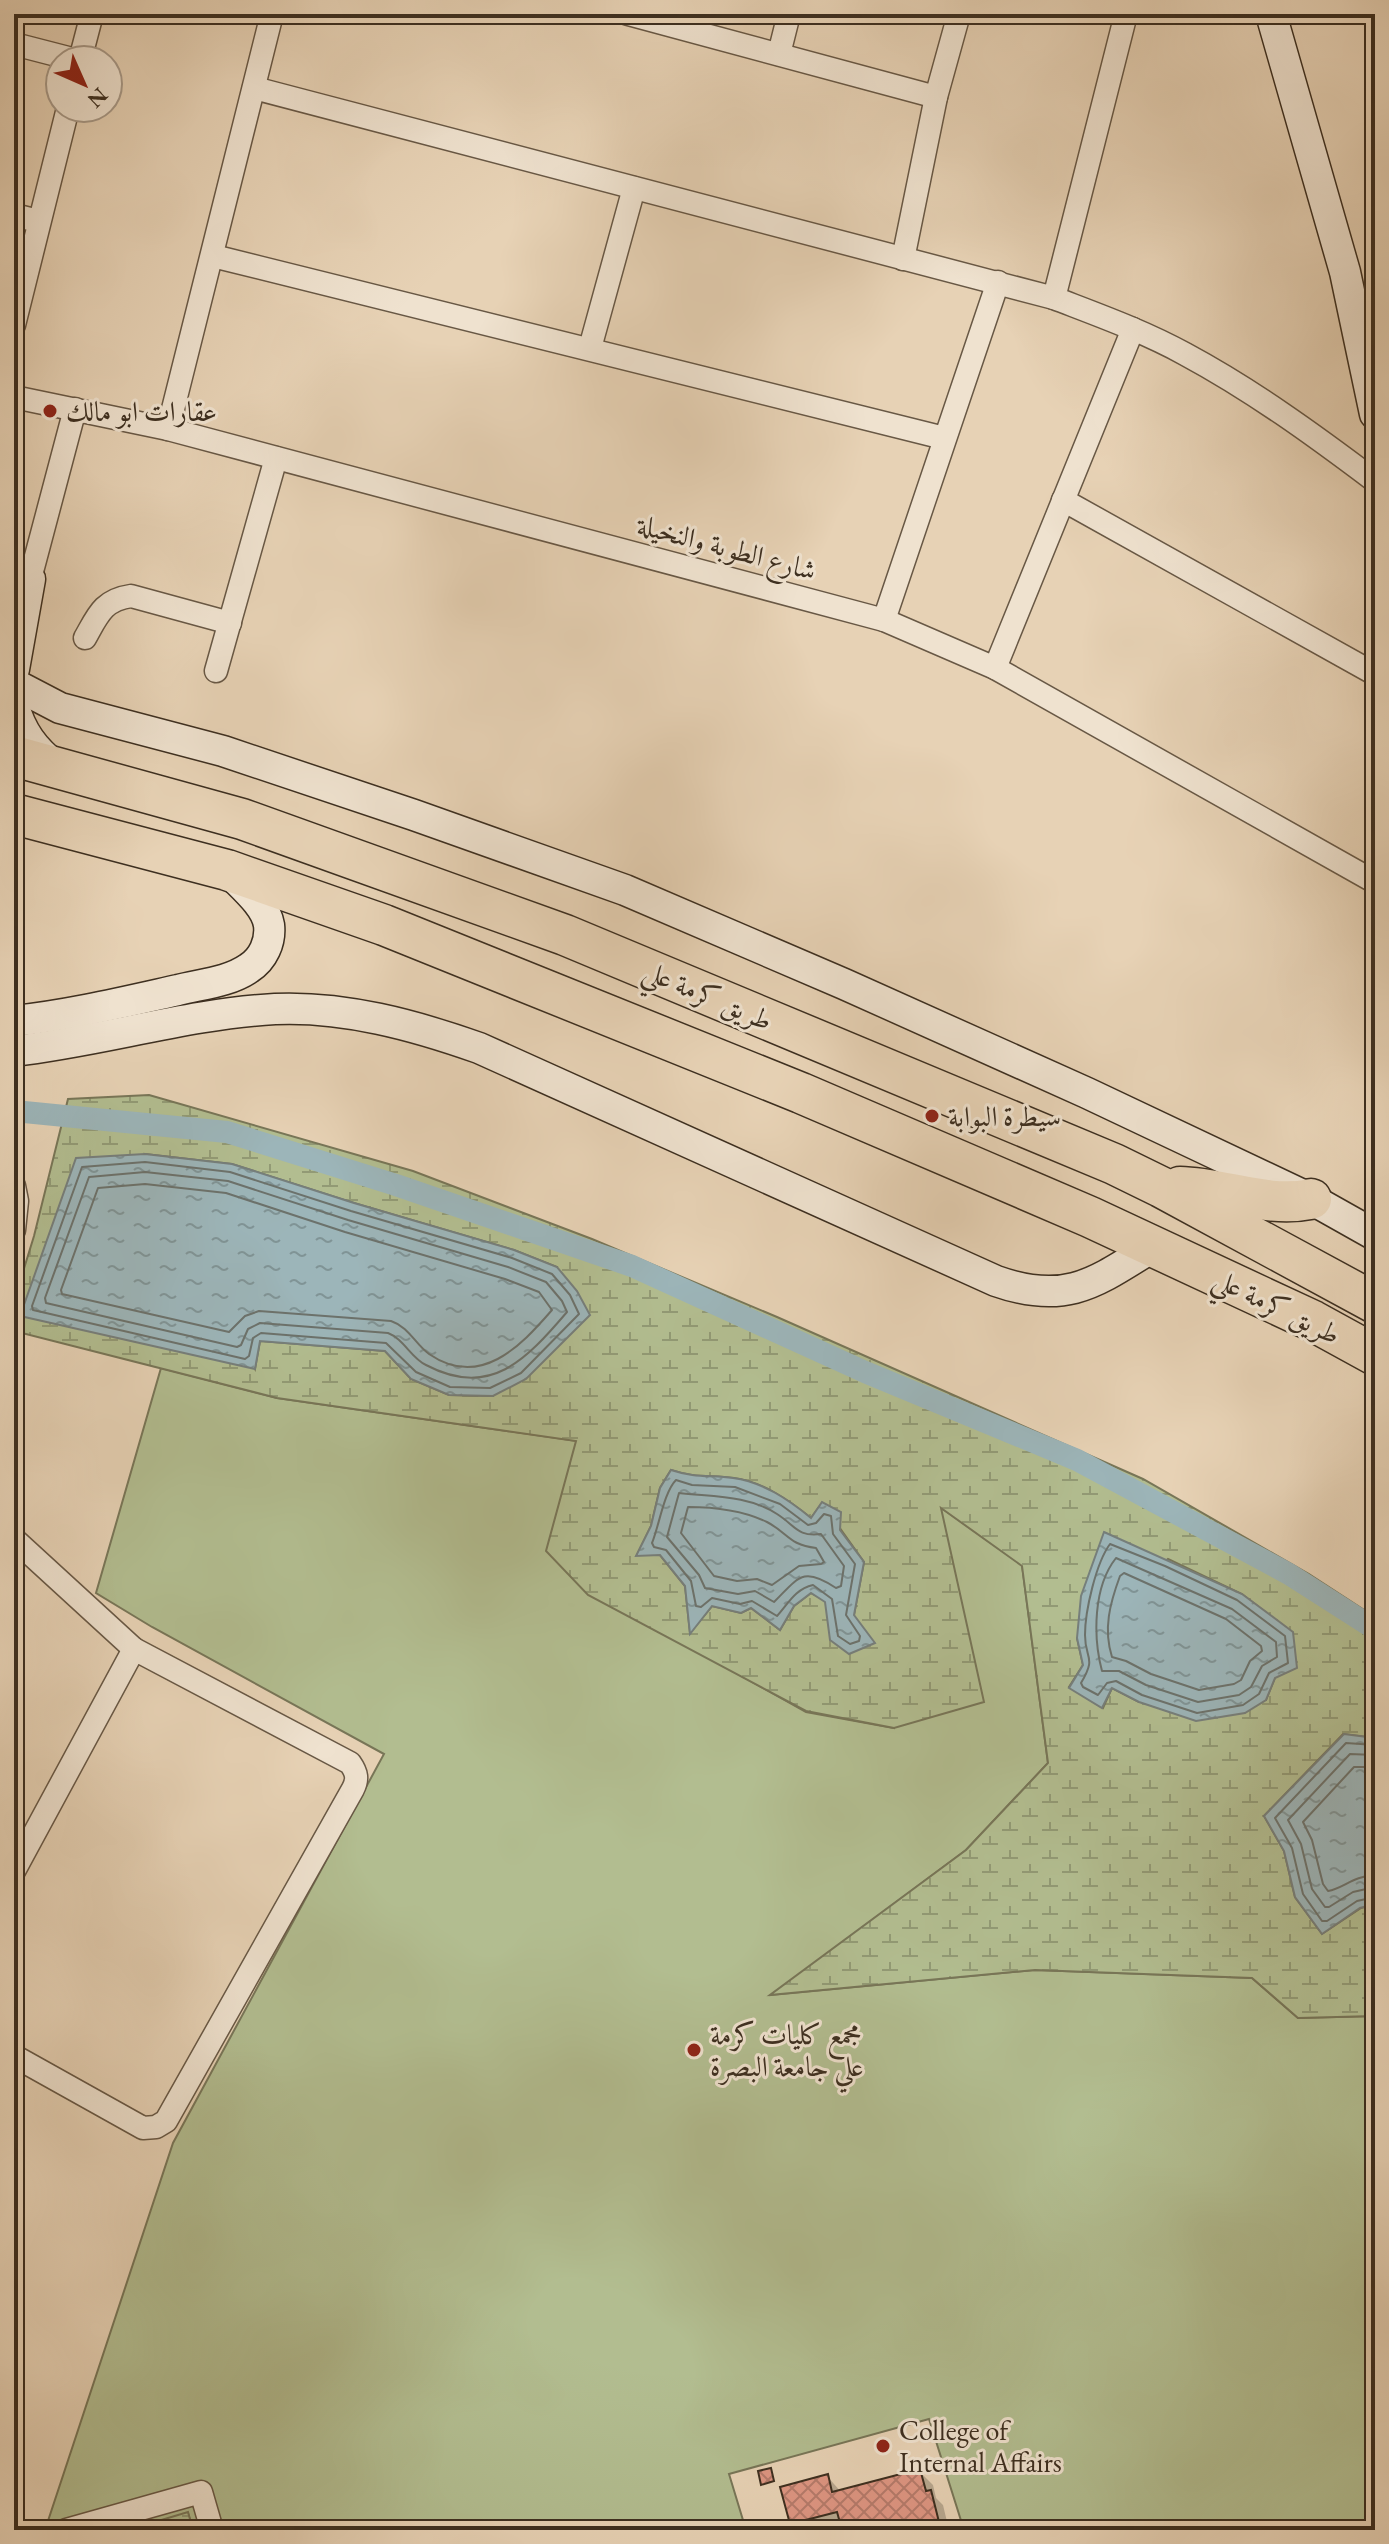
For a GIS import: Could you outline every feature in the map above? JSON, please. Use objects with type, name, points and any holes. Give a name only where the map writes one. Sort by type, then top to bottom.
[{"type":"highway","name":"طريق كرمة علي","points":[[14,756],[256,824],[551,930],[1099,1158],[1161,1187],[1375,1303]]},
{"type":"highway","name":"طريق كرمة علي","points":[[14,814],[227,870],[384,925],[698,1051],[1154,1246],[1313,1321],[1375,1355]]},
{"type":"highway","points":[[632,1026],[647,1001],[655,972]]},
{"type":"highway","points":[[698,1051],[703,1023],[719,1000]]},
{"type":"highway","points":[[1161,1187],[1199,1188],[1267,1202],[1311,1199]]},
{"type":"main road","points":[[1271,14],[1345,272],[1375,414]]},
{"type":"main road","points":[[14,669],[22,577]]},
{"type":"main road","points":[[14,684],[60,708],[223,751],[625,890],[1073,1087],[1311,1199],[1375,1235]]},
{"type":"main road","points":[[14,706],[27,739],[55,766]]},
{"type":"main road","points":[[14,1021],[112,1005],[227,979],[247,970],[263,955],[269,923],[260,906],[227,870]]},
{"type":"main road","points":[[14,1051],[237,1012],[278,1009],[365,1016],[417,1028],[479,1048],[1021,1290],[1047,1293],[1073,1290],[1098,1281],[1154,1246]]},
{"type":"street","points":[[83,44],[92,14]]},
{"type":"street","points":[[168,429],[272,14]]},
{"type":"street","points":[[628,14],[936,97]]},
{"type":"street","points":[[779,54],[789,14]]},
{"type":"street","points":[[903,259],[936,97],[959,14]]},
{"type":"street","points":[[1054,298],[1126,14]]},
{"type":"street","points":[[14,44],[44,52]]},
{"type":"street","points":[[254,88],[1054,298],[1133,329],[1224,375],[1311,433],[1375,481]]},
{"type":"street","points":[[14,325],[64,124]]},
{"type":"street","points":[[590,348],[634,188]]},
{"type":"street","points":[[14,215],[38,221]]},
{"type":"street","points":[[213,256],[944,438]]},
{"type":"street","points":[[884,620],[998,282]]},
{"type":"street","points":[[995,668],[1133,329]]},
{"type":"street","name":"شارع الطوبة والنخيلة","points":[[14,397],[168,429],[884,620],[995,668],[1375,882]]},
{"type":"street","points":[[22,577],[75,409]]},
{"type":"street","points":[[216,671],[276,458]]},
{"type":"street","points":[[1063,500],[1375,674]]},
{"type":"street","points":[[85,638],[104,606],[117,598],[131,596],[230,623]]},
{"type":"street","points":[[14,1186],[17,1201],[14,1230]]},
{"type":"street","points":[[14,1539],[134,1649],[350,1763],[356,1771],[357,1781],[166,2121],[156,2127],[143,2128],[14,2056]]},
{"type":"street","points":[[14,1871],[134,1649]]},
{"type":"street","points":[[66,2530],[201,2492],[212,2530]]},
{"type":"green space","points":[[149,1095],[413,1171],[592,1239],[1143,1479],[1309,1574],[1375,1617],[1375,1738],[1343,1734],[1264,1816],[1284,1851],[1295,1897],[1322,1934],[1361,1908],[1375,1904],[1375,2016],[1298,2018],[1252,1978],[1035,1970],[770,1995],[966,1850],[1048,1763],[1022,1566],[941,1508],[984,1702],[894,1728],[806,1711],[588,1595],[546,1551],[576,1441],[277,1398],[14,1331],[14,1301],[34,1236],[68,1099]],"holes":[[[145,1154],[232,1164],[514,1250],[557,1267],[493,1396],[449,1395],[411,1379],[385,1351],[260,1341],[255,1369]],[[671,1470],[755,1483],[785,1498],[811,1518],[822,1503],[864,1562],[854,1615],[811,1593],[794,1606],[780,1630],[751,1608],[741,1613],[712,1606],[690,1633],[685,1586],[660,1555],[637,1555],[651,1526],[660,1488]],[[1168,1559],[1242,1594],[1293,1633],[1266,1700],[1139,1702],[1112,1688],[1103,1708],[1069,1687],[1083,1665],[1077,1638]]]},
{"type":"green space","points":[[161,1368],[277,1398],[577,1441],[706,1656],[806,1712],[894,1728],[940,1507],[1022,1565],[1048,1763],[966,1850],[772,1995],[1035,1970],[1252,1978],[1298,2018],[1375,2016],[1375,2530],[964,2530],[929,2419],[729,2474],[746,2530],[193,2530],[188,2513],[128,2530],[45,2530],[173,2143],[384,1754],[96,1593]]},
{"type":"green space","points":[[188,2512],[193,2530],[128,2530]]},
{"type":"water","points":[[145,1154],[232,1164],[514,1250],[557,1267],[577,1291],[590,1315],[526,1379],[493,1396],[449,1395],[411,1379],[385,1351],[260,1341],[255,1369],[20,1316],[76,1158]]},
{"type":"water","points":[[671,1470],[755,1483],[785,1498],[811,1518],[822,1502],[841,1512],[840,1530],[864,1562],[854,1615],[875,1643],[849,1654],[830,1640],[825,1602],[811,1593],[794,1606],[780,1630],[751,1608],[741,1613],[712,1606],[690,1634],[685,1586],[660,1555],[636,1556],[651,1526],[660,1488]]},
{"type":"water","points":[[1104,1532],[1242,1594],[1293,1632],[1297,1668],[1275,1678],[1266,1700],[1245,1713],[1196,1721],[1139,1702],[1112,1688],[1102,1708],[1069,1688],[1083,1665],[1077,1638],[1081,1596]]},
{"type":"water","points":[[1344,1734],[1375,1738],[1375,1904],[1360,1908],[1322,1934],[1295,1897],[1284,1851],[1264,1816]]},
{"type":"building","points":[[771,2468],[774,2481],[761,2485],[758,2471]]},
{"type":"building","points":[[920,2469],[926,2491],[931,2490],[941,2530],[842,2530],[837,2512],[790,2524],[780,2487],[828,2474],[832,2492]]},
{"type":"waterway","points":[[14,1111],[227,1132],[396,1185],[632,1266],[865,1372],[1077,1460],[1289,1574],[1375,1629]]},
{"type":"place","name":"عقارات ابو مالك","points":[[50,411]]},
{"type":"place","name":"سيطرة البوابة","points":[[932,1116]]},
{"type":"place","name":"مجمع كليات كرمة علي جامعة البصرة","points":[[694,2050]]},
{"type":"place","name":"College of Internal Affairs","points":[[883,2446]]}]
